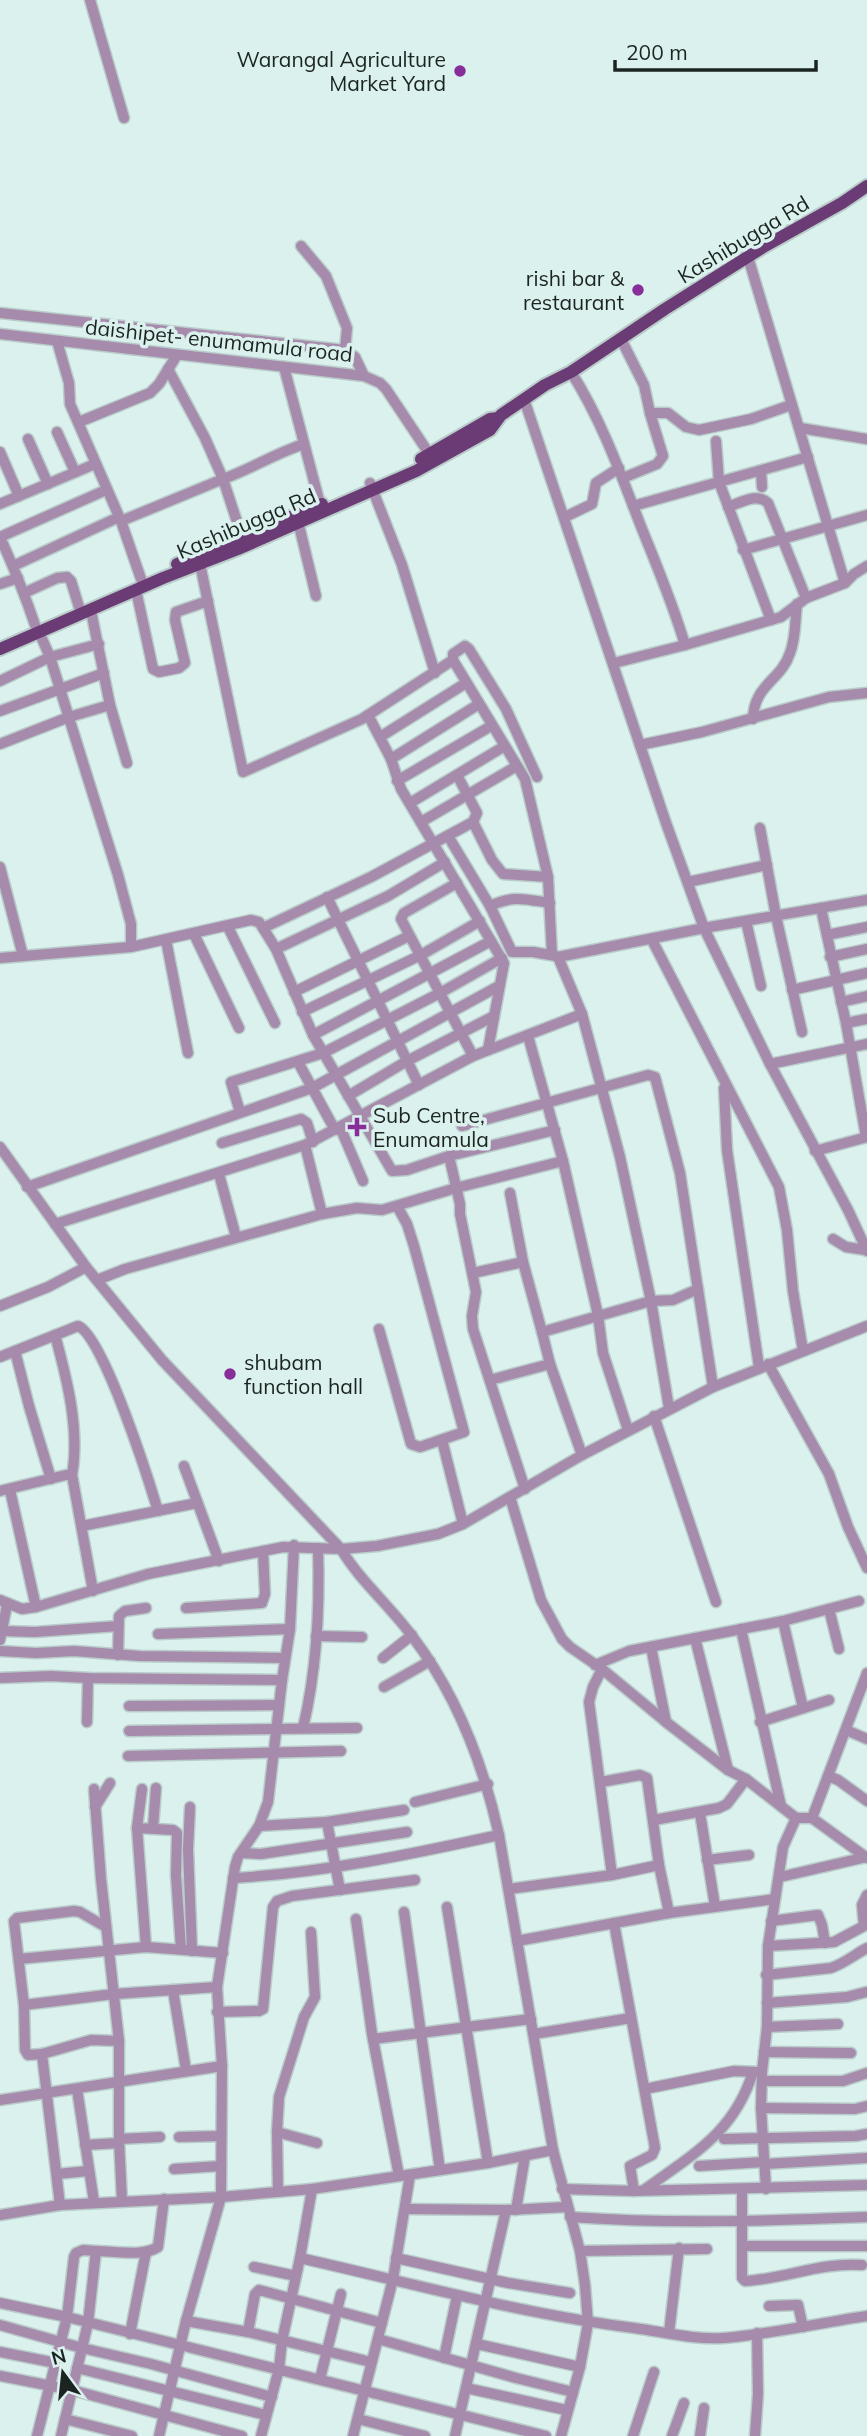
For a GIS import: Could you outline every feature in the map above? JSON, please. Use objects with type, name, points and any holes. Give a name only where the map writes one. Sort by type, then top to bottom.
[{"type":"main road","name":"Kashibugga Rd","points":[[0,639],[85,609],[242,537],[298,517],[414,467],[484,422],[498,418],[789,231],[842,203],[867,186]]},
{"type":"main road","name":"Kashibugga Rd","points":[[199,559],[238,550],[320,505],[371,487]]},
{"type":"main road","name":"Kashibugga Rd","points":[[0,649],[37,628]]},
{"type":"street","points":[[90,0],[124,118]]},
{"type":"street","points":[[301,246],[326,276],[347,328],[345,350]]},
{"type":"street","points":[[748,257],[845,583]]},
{"type":"street","points":[[0,313],[345,350],[355,357],[364,376]]},
{"type":"street","name":"daishipet- enumamula road","points":[[0,334],[364,376],[380,383],[386,389],[432,457]]},
{"type":"street","points":[[565,517],[592,504],[596,484],[621,473],[657,464],[661,460],[663,451],[644,385],[621,339]]},
{"type":"street","points":[[57,341],[69,383],[69,399],[120,519],[138,585],[153,669],[159,672],[179,668],[184,663],[175,620],[176,612],[208,601]]},
{"type":"street","points":[[79,422],[150,393],[159,384],[177,355]]},
{"type":"street","points":[[284,367],[320,505]]},
{"type":"street","points":[[168,369],[205,438],[223,479],[242,537]]},
{"type":"street","points":[[571,372],[595,413],[621,473],[676,613],[685,645]]},
{"type":"street","points":[[524,399],[704,928],[770,1064],[867,1250]]},
{"type":"street","points":[[650,412],[668,413],[686,428],[699,430],[751,419],[791,405]]},
{"type":"street","points":[[800,428],[867,439]]},
{"type":"street","points":[[57,432],[75,472]]},
{"type":"street","points":[[28,439],[48,484]]},
{"type":"street","points":[[716,441],[719,482],[771,620]]},
{"type":"street","points":[[13,566],[304,444]]},
{"type":"street","points":[[0,452],[19,496]]},
{"type":"street","points":[[633,506],[808,457]]},
{"type":"street","points":[[0,504],[95,464]]},
{"type":"street","points":[[761,471],[762,487]]},
{"type":"street","points":[[371,487],[402,565],[435,673]]},
{"type":"street","points":[[106,490],[0,537],[50,657],[60,688],[118,874],[131,924],[131,947]]},
{"type":"street","points":[[728,508],[757,498],[765,499],[781,538],[801,601],[790,654],[756,699],[753,719]]},
{"type":"street","points":[[743,550],[867,514]]},
{"type":"street","points":[[298,517],[316,596]]},
{"type":"street","points":[[199,559],[243,772],[368,715],[453,660]]},
{"type":"street","points":[[614,663],[782,617],[801,601],[845,583],[867,566]]},
{"type":"street","points":[[24,593],[57,579],[67,577],[71,581],[99,644],[110,705],[127,763]]},
{"type":"street","points":[[0,584],[18,578]]},
{"type":"street","points":[[0,681],[50,657],[99,644]]},
{"type":"street","points":[[537,777],[506,709],[467,647],[453,654],[453,660],[466,683],[525,779],[548,877],[555,956],[582,1014],[620,1157],[651,1301],[669,1408]]},
{"type":"street","points":[[0,711],[104,673]]},
{"type":"street","points":[[380,737],[466,683]]},
{"type":"street","points":[[640,745],[753,719],[829,697],[867,693]]},
{"type":"street","points":[[391,759],[479,704]]},
{"type":"street","points":[[0,744],[69,717],[110,705]]},
{"type":"street","points":[[368,715],[391,759],[397,781],[502,958],[488,1050]]},
{"type":"street","points":[[397,781],[491,726]]},
{"type":"street","points":[[410,803],[503,747]]},
{"type":"street","points":[[421,822],[515,766]]},
{"type":"street","points":[[263,928],[371,877],[473,822],[477,813],[457,775]]},
{"type":"street","points":[[473,822],[492,860],[503,874],[548,877]]},
{"type":"street","points":[[760,828],[802,1032]]},
{"type":"street","points":[[448,836],[490,906],[512,953],[533,952],[555,956],[867,900]]},
{"type":"street","points":[[276,949],[388,896],[445,862]]},
{"type":"street","points":[[688,882],[767,865]]},
{"type":"street","points":[[0,867],[23,956]]},
{"type":"street","points":[[457,883],[401,915],[401,919],[473,1056]]},
{"type":"street","points":[[327,897],[419,1085]]},
{"type":"street","points":[[490,906],[506,898],[550,903]]},
{"type":"street","points":[[815,1151],[867,1137],[821,908]]},
{"type":"street","points":[[0,958],[131,947],[256,920],[276,949],[313,1035],[392,1171],[407,1170],[449,1156],[555,1130]]},
{"type":"street","points":[[302,1012],[421,955],[480,921]]},
{"type":"street","points":[[746,921],[761,986]]},
{"type":"street","points":[[228,927],[275,1023]]},
{"type":"street","points":[[827,935],[867,927]]},
{"type":"street","points":[[194,934],[239,1028]]},
{"type":"street","points":[[294,992],[409,936]]},
{"type":"street","points":[[166,940],[188,1053]]},
{"type":"street","points":[[652,940],[724,1084],[769,1166],[783,1201],[803,1352]]},
{"type":"street","points":[[313,1035],[491,941]]},
{"type":"street","points":[[830,957],[867,949]]},
{"type":"street","points":[[240,1112],[231,1082],[323,1053],[502,958]]},
{"type":"street","points":[[792,990],[867,972]]},
{"type":"street","points":[[27,1186],[312,1088],[499,986]]},
{"type":"street","points":[[841,1002],[867,996]]},
{"type":"street","points":[[55,1224],[219,1174],[309,1143],[473,1056],[582,1014]]},
{"type":"street","points":[[348,1096],[407,1061],[494,1016]]},
{"type":"street","points":[[846,1023],[867,1018]]},
{"type":"street","points":[[528,1035],[563,1161],[603,1353],[628,1430]]},
{"type":"street","points":[[770,1064],[867,1044]]},
{"type":"street","points":[[298,1062],[337,1129],[363,1181]]},
{"type":"street","points":[[461,1126],[648,1075],[654,1077],[680,1173],[713,1387]]},
{"type":"street","points":[[724,1084],[727,1150],[763,1365],[829,1474],[848,1527],[867,1568]]},
{"type":"street","points":[[222,1143],[301,1119],[307,1123],[323,1214]]},
{"type":"street","points":[[0,1147],[86,1267],[162,1360],[341,1549],[412,1635],[457,1709],[488,1784],[509,1889],[553,2150],[580,2251],[588,2323],[580,2367],[561,2436]]},
{"type":"street","points":[[449,1156],[476,1292],[473,1329],[525,1489]]},
{"type":"street","points":[[97,1280],[125,1269],[323,1214],[357,1208],[382,1210],[563,1161]]},
{"type":"street","points":[[219,1174],[236,1237]]},
{"type":"street","points":[[510,1193],[523,1262],[550,1364],[582,1455]]},
{"type":"street","points":[[379,1329],[411,1444],[420,1447],[464,1432],[414,1246],[407,1224],[397,1206]]},
{"type":"street","points":[[833,1239],[846,1247],[867,1250]]},
{"type":"street","points":[[473,1273],[523,1262]]},
{"type":"street","points":[[0,1306],[48,1287],[86,1267]]},
{"type":"street","points":[[542,1332],[651,1301],[673,1300],[698,1289]]},
{"type":"street","points":[[0,1357],[78,1326],[85,1329],[94,1341],[139,1447],[158,1511]]},
{"type":"street","points":[[118,1626],[1,1636],[4,1602],[22,1609],[36,1607],[148,1574],[294,1545],[341,1549],[407,1541],[438,1534],[463,1524],[669,1408],[763,1365],[867,1326]]},
{"type":"street","points":[[55,1335],[69,1399],[75,1444],[72,1475],[93,1591]]},
{"type":"street","points":[[15,1351],[51,1479]]},
{"type":"street","points":[[490,1380],[550,1364]]},
{"type":"street","points":[[654,1416],[716,1602]]},
{"type":"street","points":[[442,1440],[463,1524]]},
{"type":"street","points":[[184,1466],[219,1561]]},
{"type":"street","points":[[36,1607],[5,1490],[72,1475]]},
{"type":"street","points":[[510,1497],[545,1610],[569,1647],[728,1770],[746,1779],[796,1818],[812,1818],[866,1858]]},
{"type":"street","points":[[82,1526],[197,1503]]},
{"type":"street","points":[[159,2436],[186,2320],[221,2197],[222,2066],[218,1987],[233,1878],[241,1853],[259,1826],[268,1802],[290,1629],[294,1545]]},
{"type":"street","points":[[303,1728],[309,1705],[316,1636],[318,1548]]},
{"type":"street","points":[[186,1608],[262,1603],[265,1594],[263,1551]]},
{"type":"street","points":[[612,1875],[589,1702],[598,1667],[620,1654],[859,1601]]},
{"type":"street","points":[[118,1655],[121,1613],[146,1608]]},
{"type":"street","points":[[829,1609],[839,1649]]},
{"type":"street","points":[[783,1620],[803,1709]]},
{"type":"street","points":[[158,1634],[290,1629]]},
{"type":"street","points":[[741,1629],[781,1806]]},
{"type":"street","points":[[383,1658],[412,1635]]},
{"type":"street","points":[[316,1636],[362,1637]]},
{"type":"street","points":[[695,1638],[728,1770]]},
{"type":"street","points":[[651,1647],[666,1722]]},
{"type":"street","points":[[0,1651],[285,1658]]},
{"type":"street","points":[[384,1687],[430,1661]]},
{"type":"street","points":[[812,1818],[867,1672]]},
{"type":"street","points":[[0,1678],[51,1676],[282,1680]]},
{"type":"street","points":[[87,1722],[88,1678]]},
{"type":"street","points":[[760,1722],[829,1700]]},
{"type":"street","points":[[129,1706],[279,1705]]},
{"type":"street","points":[[129,1731],[357,1728]]},
{"type":"street","points":[[846,1730],[867,1739]]},
{"type":"street","points":[[128,1756],[341,1751]]},
{"type":"street","points":[[601,1782],[644,1775],[647,1778],[659,1865],[669,1913]]},
{"type":"street","points":[[828,1776],[867,1801]]},
{"type":"street","points":[[654,1820],[699,1813],[727,1804],[746,1779]]},
{"type":"street","points":[[95,1808],[110,1783]]},
{"type":"street","points":[[415,1802],[488,1784]]},
{"type":"street","points":[[153,1828],[156,1788]]},
{"type":"street","points":[[94,1789],[119,2041],[122,2201]]},
{"type":"street","points":[[142,1789],[137,1828],[146,1947]]},
{"type":"street","points":[[190,1807],[188,1849],[192,1951]]},
{"type":"street","points":[[259,1826],[327,1822],[404,1810]]},
{"type":"street","points":[[699,1813],[715,1906]]},
{"type":"street","points":[[766,2189],[759,2075],[767,2027],[768,1946],[783,1847],[796,1818]]},
{"type":"street","points":[[327,1822],[340,1890]]},
{"type":"street","points":[[137,1828],[173,1830],[177,1833],[176,1875],[181,1949]]},
{"type":"street","points":[[241,1853],[261,1854],[407,1832]]},
{"type":"street","points":[[233,1878],[410,1855],[499,1835]]},
{"type":"street","points":[[707,1860],[749,1855]]},
{"type":"street","points":[[780,1877],[866,1858]]},
{"type":"street","points":[[509,1889],[612,1875],[659,1865]]},
{"type":"street","points":[[218,2012],[259,2011],[263,2008],[273,1907],[277,1901],[292,1896],[415,1880]]},
{"type":"street","points":[[768,1946],[834,1942],[866,1930],[862,1905],[867,1895]]},
{"type":"street","points":[[517,1941],[669,1913],[775,1899]]},
{"type":"street","points":[[447,1906],[488,2162]]},
{"type":"street","points":[[106,1927],[80,1912],[17,1918],[13,1923],[24,2005],[26,2052],[28,2055],[42,2054],[91,2040],[119,2041]]},
{"type":"street","points":[[404,1912],[440,2170]]},
{"type":"street","points":[[771,1922],[818,1915],[825,1942]]},
{"type":"street","points":[[356,1919],[373,2039],[398,2176]]},
{"type":"street","points":[[614,1923],[655,2151],[630,2166],[639,2190]]},
{"type":"street","points":[[278,2191],[276,2132],[279,2097],[304,2017],[315,1997],[311,1932]]},
{"type":"street","points":[[19,1959],[146,1947],[223,1954]]},
{"type":"street","points":[[766,1975],[831,1968],[841,1965],[867,1948]]},
{"type":"street","points":[[24,2005],[114,1994],[218,1987]]},
{"type":"street","points":[[173,1990],[186,2070]]},
{"type":"street","points":[[767,2003],[846,1997],[866,1992]]},
{"type":"street","points":[[534,2034],[631,2018]]},
{"type":"street","points":[[373,2039],[531,2020]]},
{"type":"street","points":[[767,2027],[838,2024]]},
{"type":"street","points":[[764,2052],[851,2053]]},
{"type":"street","points":[[42,2054],[60,2205]]},
{"type":"street","points":[[0,2100],[222,2066]]},
{"type":"street","points":[[645,2089],[734,2071],[843,2081],[867,2073]]},
{"type":"street","points":[[639,2190],[712,2141],[759,2075]]},
{"type":"street","points":[[77,2088],[94,2203]]},
{"type":"street","points":[[761,2108],[855,2109],[867,2106]]},
{"type":"street","points":[[276,2132],[317,2143]]},
{"type":"street","points":[[724,2139],[867,2134]]},
{"type":"street","points":[[179,2137],[221,2136]]},
{"type":"street","points":[[85,2145],[160,2137]]},
{"type":"street","points":[[0,2215],[60,2205],[221,2197],[312,2189],[553,2150]]},
{"type":"street","points":[[455,2436],[477,2344],[489,2278],[525,2156]]},
{"type":"street","points":[[699,2166],[867,2158]]},
{"type":"street","points":[[174,2169],[221,2166]]},
{"type":"street","points":[[57,2174],[88,2171]]},
{"type":"street","points":[[353,2436],[393,2279],[410,2175]]},
{"type":"street","points":[[562,2189],[766,2189],[867,2185]]},
{"type":"street","points":[[261,2436],[279,2369],[312,2189]]},
{"type":"street","points":[[742,2189],[742,2278],[745,2281],[785,2276],[831,2264],[862,2265]]},
{"type":"street","points":[[37,2436],[67,2317],[76,2253],[83,2250],[146,2252],[158,2247],[164,2199]]},
{"type":"street","points":[[406,2208],[568,2212],[616,2221],[867,2217]]},
{"type":"street","points":[[743,2246],[867,2246]]},
{"type":"street","points":[[669,2333],[679,2248]]},
{"type":"street","points":[[580,2251],[707,2249]]},
{"type":"street","points":[[61,2436],[88,2323],[96,2250]]},
{"type":"street","points":[[130,2334],[146,2252]]},
{"type":"street","points":[[300,2258],[485,2303],[588,2323],[669,2333],[709,2337],[758,2333],[867,2316]]},
{"type":"street","points":[[396,2258],[570,2293]]},
{"type":"street","points":[[254,2267],[296,2276]]},
{"type":"street","points":[[248,2332],[257,2291],[382,2323]]},
{"type":"street","points":[[320,2379],[341,2294]]},
{"type":"street","points":[[444,2358],[457,2296]]},
{"type":"street","points":[[0,2303],[67,2317],[546,2436]]},
{"type":"street","points":[[769,2306],[798,2305],[803,2327]]},
{"type":"street","points":[[186,2320],[372,2362]]},
{"type":"street","points":[[0,2325],[272,2397]]},
{"type":"street","points":[[755,2436],[758,2333]]},
{"type":"street","points":[[378,2339],[573,2392]]},
{"type":"street","points":[[477,2344],[580,2367]]},
{"type":"street","points":[[0,2353],[56,2363]]},
{"type":"street","points":[[77,2368],[266,2415]]},
{"type":"street","points":[[633,2436],[654,2372]]},
{"type":"street","points":[[0,2376],[72,2390],[242,2436]]},
{"type":"street","points":[[466,2388],[566,2410]]},
{"type":"street","points":[[672,2436],[684,2403]]},
{"type":"street","points":[[700,2436],[704,2409]]},
{"type":"street","points":[[65,2419],[132,2436]]},
{"type":"street","points":[[358,2420],[425,2436]]},
{"type":"place","name":"Warangal Agriculture Market Yard","points":[[460,71]]},
{"type":"place","name":"rishi bar & restaurant","points":[[638,290]]},
{"type":"place","name":"Sub Centre, Enumamula","points":[[357,1127]]},
{"type":"place","name":"shubam function hall","points":[[230,1374]]}]
